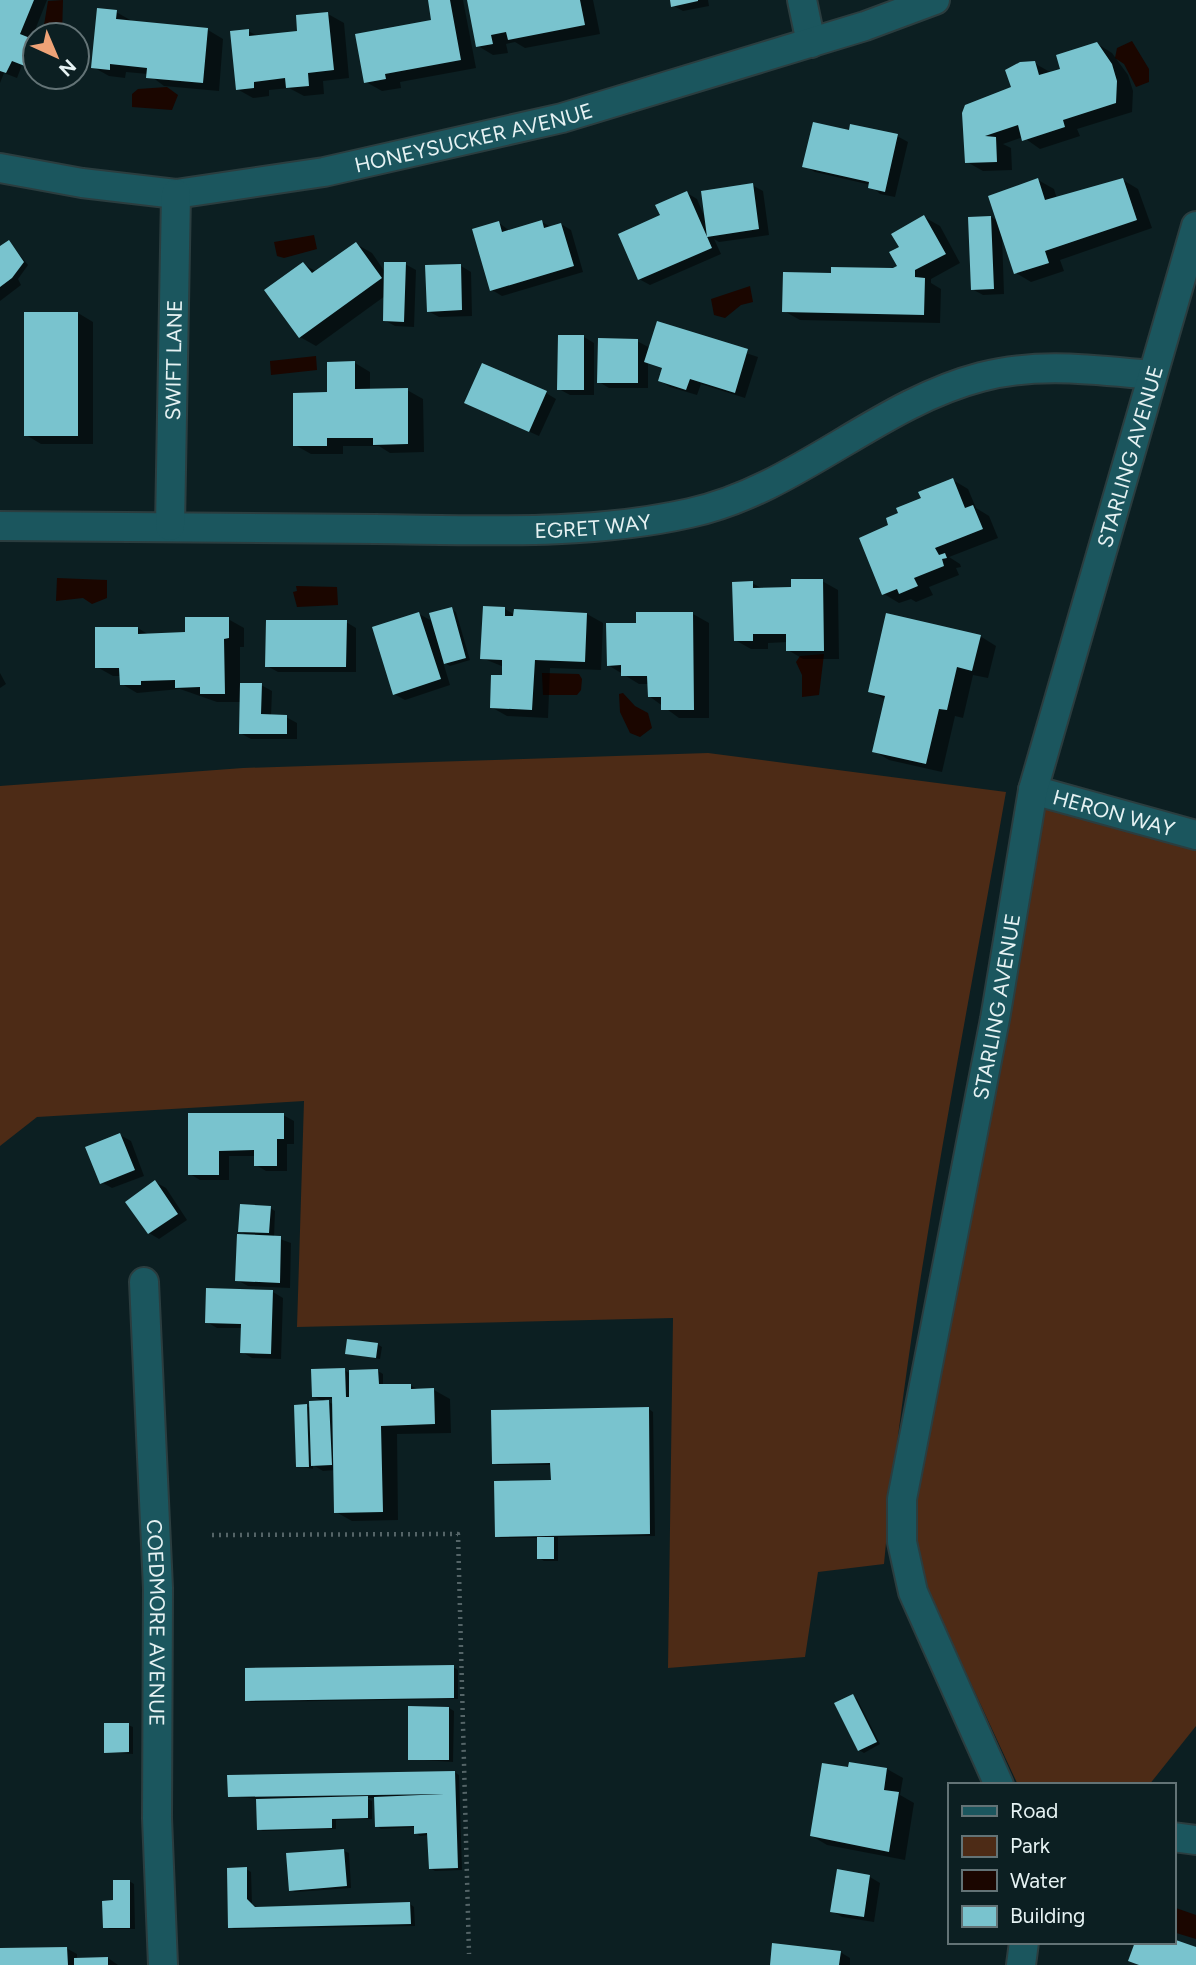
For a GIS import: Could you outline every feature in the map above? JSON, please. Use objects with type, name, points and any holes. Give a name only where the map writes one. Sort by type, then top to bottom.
[{"type":"street","points":[[802,0],[811,43]]},
{"type":"street","name":"HONEYSUCKER AVENUE","points":[[0,167],[82,183],[176,194],[324,172],[562,118],[811,43],[934,0]]},
{"type":"street","name":"SWIFT LANE","points":[[170,526],[176,194]]},
{"type":"street","name":"STARLING AVENUE","points":[[998,1783],[913,1592],[902,1542],[902,1499],[995,1019],[1033,789],[1196,226]]},
{"type":"street","name":"EGRET WAY","points":[[0,526],[493,530],[638,522],[692,513],[751,493],[888,417],[980,377],[1054,366],[1152,375]]},
{"type":"street","name":"HERON WAY","points":[[1033,789],[1196,835]]},
{"type":"street","name":"COEDMORE AVENUE","points":[[144,1282],[158,1588],[157,1818],[163,1965]]},
{"type":"street","points":[[1175,1837],[1196,1840]]},
{"type":"street","points":[[1021,1965],[1024,1944]]},
{"type":"path","points":[[212,1535],[458,1534],[469,1954]]},
{"type":"green space","points":[[708,753],[1006,792],[921,1274],[894,1467],[884,1564],[818,1572],[805,1657],[668,1668],[673,1318],[297,1327],[304,1101],[37,1117],[0,1146],[0,786],[243,768]]},
{"type":"green space","points":[[1037,807],[1141,830],[1196,847],[1196,1726],[1151,1783],[1017,1783],[927,1589],[916,1550],[914,1511]]},
{"type":"water","points":[[63,0],[62,21],[45,21],[48,1]]},
{"type":"water","points":[[1132,41],[1149,69],[1149,82],[1136,87],[1124,64],[1115,58],[1117,48]]},
{"type":"water","points":[[167,87],[178,95],[172,110],[132,107],[132,94],[138,89]]},
{"type":"water","points":[[314,235],[317,249],[284,258],[277,256],[274,242]]},
{"type":"water","points":[[750,286],[753,302],[741,305],[725,318],[714,315],[711,299]]},
{"type":"water","points":[[316,356],[317,370],[271,375],[270,361]]},
{"type":"water","points":[[57,578],[107,580],[107,598],[92,604],[83,598],[56,601]]},
{"type":"water","points":[[296,586],[337,587],[338,605],[297,607],[293,592],[297,591]]},
{"type":"water","points":[[824,654],[819,695],[802,697],[802,675],[796,662],[800,656]]},
{"type":"water","points":[[542,673],[579,674],[582,679],[581,690],[577,695],[543,695]]},
{"type":"water","points":[[623,693],[635,706],[648,713],[652,728],[640,737],[630,733],[620,712],[619,694]]},
{"type":"water","points":[[1175,1908],[1196,1915],[1196,1939],[1175,1933]]},
{"type":"building","points":[[0,0],[34,0],[25,21],[21,21],[21,65],[12,61],[6,73],[0,71]]},
{"type":"building","points":[[428,0],[450,0],[461,60],[385,74],[386,79],[364,83],[355,34],[431,20]]},
{"type":"building","points":[[467,0],[580,0],[585,25],[508,40],[506,32],[491,35],[493,44],[476,47]]},
{"type":"building","points":[[670,0],[698,0],[698,1],[671,7]]},
{"type":"building","points":[[97,8],[117,10],[116,19],[208,28],[203,83],[146,78],[147,68],[110,64],[110,70],[91,68]]},
{"type":"building","points":[[328,12],[334,70],[308,73],[309,86],[286,88],[285,78],[254,82],[254,88],[236,90],[230,31],[249,29],[249,36],[297,31],[296,15]]},
{"type":"building","points":[[1097,42],[1112,64],[1117,81],[1116,103],[1063,120],[1065,127],[1022,141],[1018,125],[985,136],[996,137],[997,162],[965,163],[962,113],[965,105],[1011,87],[1005,70],[1020,62],[1035,61],[1039,75],[1060,69],[1056,55]]},
{"type":"building","points":[[813,122],[849,130],[850,124],[898,134],[885,192],[868,188],[869,182],[802,167]]},
{"type":"building","points":[[1038,178],[1045,200],[1123,178],[1137,220],[1045,251],[1049,263],[1014,274],[988,196]]},
{"type":"building","points":[[753,183],[759,229],[707,237],[701,191]]},
{"type":"building","points":[[687,191],[712,248],[638,280],[618,234],[660,215],[655,205]]},
{"type":"building","points":[[924,215],[946,254],[915,270],[915,277],[925,278],[924,315],[782,312],[783,272],[831,273],[831,267],[893,268],[897,266],[889,252],[899,247],[891,234]]},
{"type":"building","points":[[991,216],[994,289],[971,290],[968,217]]},
{"type":"building","points":[[542,220],[544,228],[561,223],[574,266],[490,291],[472,229],[499,221],[502,232]]},
{"type":"building","points":[[9,240],[24,262],[12,278],[0,287],[0,246]]},
{"type":"building","points":[[356,242],[382,278],[299,338],[264,290],[303,262],[312,273]]},
{"type":"building","points":[[384,262],[406,262],[404,322],[383,321]]},
{"type":"building","points":[[461,264],[462,310],[427,312],[425,265]]},
{"type":"building","points":[[24,312],[78,312],[78,436],[24,436]]},
{"type":"building","points":[[657,321],[748,349],[735,393],[690,379],[686,390],[658,381],[662,368],[644,362]]},
{"type":"building","points":[[558,335],[584,335],[584,390],[557,390]]},
{"type":"building","points":[[598,338],[638,339],[638,383],[597,383]]},
{"type":"building","points":[[355,361],[355,389],[408,388],[408,444],[373,445],[373,438],[327,438],[327,446],[293,446],[293,393],[327,392],[327,362]]},
{"type":"building","points":[[482,363],[547,391],[529,432],[464,403]]},
{"type":"building","points":[[953,478],[965,508],[973,505],[983,529],[935,548],[939,555],[945,553],[947,558],[942,559],[944,566],[914,578],[918,586],[899,594],[897,589],[882,595],[859,538],[888,525],[886,518],[898,513],[896,508],[921,498],[918,492]]},
{"type":"building","points":[[791,579],[823,579],[824,651],[786,651],[786,634],[753,634],[753,641],[734,641],[732,582],[753,581],[753,588],[791,587]]},
{"type":"building","points":[[483,606],[505,607],[505,616],[513,616],[514,609],[587,613],[585,662],[535,660],[532,710],[490,708],[491,675],[502,675],[502,660],[480,659]]},
{"type":"building","points":[[452,607],[466,658],[444,664],[429,613]]},
{"type":"building","points":[[419,612],[441,679],[393,695],[372,627]]},
{"type":"building","points":[[636,612],[693,612],[694,710],[661,710],[661,697],[648,697],[647,676],[621,676],[621,665],[607,666],[606,623],[636,623]]},
{"type":"building","points":[[886,613],[981,635],[972,671],[957,667],[947,710],[939,709],[926,764],[872,752],[885,696],[868,692]]},
{"type":"building","points":[[185,617],[229,617],[229,638],[224,639],[225,694],[200,694],[200,687],[175,688],[175,680],[120,685],[119,668],[95,668],[95,627],[138,627],[138,634],[185,632]]},
{"type":"building","points":[[266,620],[347,620],[346,667],[265,667]]},
{"type":"building","points":[[240,683],[262,683],[261,714],[287,715],[287,734],[239,734]]},
{"type":"building","points":[[188,1113],[284,1113],[284,1139],[277,1139],[277,1166],[254,1166],[254,1150],[219,1151],[219,1175],[188,1175]]},
{"type":"building","points":[[120,1133],[135,1170],[100,1184],[85,1147]]},
{"type":"building","points":[[155,1180],[178,1214],[148,1234],[125,1202]]},
{"type":"building","points":[[240,1204],[271,1206],[269,1233],[238,1232]]},
{"type":"building","points":[[237,1234],[281,1236],[280,1283],[235,1281]]},
{"type":"building","points":[[206,1288],[273,1290],[271,1354],[240,1353],[241,1324],[205,1323]]},
{"type":"building","points":[[347,1339],[378,1343],[376,1358],[345,1354]]},
{"type":"building","points":[[345,1368],[346,1397],[349,1397],[349,1370],[378,1369],[379,1384],[411,1384],[411,1389],[434,1388],[435,1424],[381,1426],[383,1512],[334,1513],[332,1397],[312,1397],[311,1369]]},
{"type":"building","points":[[329,1400],[332,1465],[311,1466],[309,1401]]},
{"type":"building","points":[[307,1404],[309,1467],[296,1467],[294,1405]]},
{"type":"building","points":[[649,1407],[650,1534],[495,1537],[494,1481],[551,1480],[550,1463],[492,1464],[491,1410]]},
{"type":"building","points":[[537,1537],[554,1537],[554,1559],[537,1559]]},
{"type":"building","points":[[454,1665],[454,1698],[245,1701],[245,1668]]},
{"type":"building","points":[[853,1694],[877,1742],[858,1751],[834,1703]]},
{"type":"building","points":[[408,1706],[449,1707],[449,1760],[408,1760]]},
{"type":"building","points":[[104,1723],[129,1723],[129,1752],[104,1753]]},
{"type":"building","points":[[849,1762],[887,1768],[884,1790],[899,1792],[889,1852],[810,1836],[822,1763],[848,1767]]},
{"type":"building","points":[[455,1771],[458,1868],[429,1869],[427,1833],[414,1834],[414,1826],[375,1827],[374,1797],[444,1794],[228,1797],[227,1775]]},
{"type":"building","points":[[368,1796],[368,1818],[332,1819],[332,1828],[257,1830],[256,1799]]},
{"type":"building","points":[[344,1849],[347,1886],[289,1891],[286,1853]]},
{"type":"building","points":[[247,1867],[247,1899],[255,1907],[410,1902],[411,1924],[228,1928],[227,1868]]},
{"type":"building","points":[[837,1869],[870,1875],[864,1917],[830,1912]]},
{"type":"building","points":[[113,1880],[130,1880],[130,1928],[103,1928],[102,1901],[113,1900]]},
{"type":"building","points":[[1175,1940],[1196,1947],[1196,1965],[1139,1965],[1128,1961],[1134,1944],[1175,1944]]},
{"type":"building","points":[[772,1943],[841,1951],[839,1965],[770,1965]]},
{"type":"building","points":[[67,1947],[68,1965],[0,1965],[0,1948]]},
{"type":"building","points":[[108,1957],[108,1965],[74,1965],[74,1958]]}]
